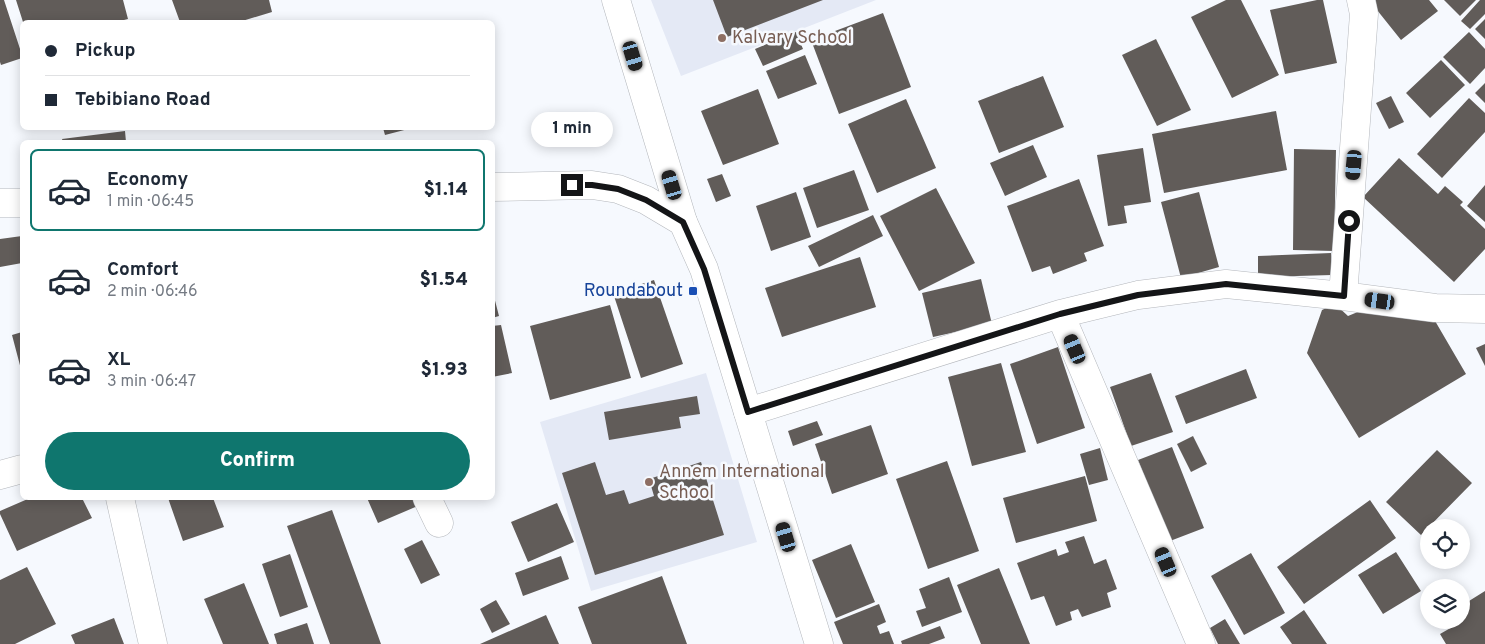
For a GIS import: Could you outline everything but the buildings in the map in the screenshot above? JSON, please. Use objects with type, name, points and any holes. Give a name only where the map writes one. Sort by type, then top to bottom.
[{"type":"street","points":[[616,0],[683,222],[704,269],[819,644]]},
{"type":"street","points":[[1344,296],[1364,14],[1361,0]]},
{"type":"street","points":[[495,187],[592,185],[618,189],[646,200],[683,222]]},
{"type":"street","points":[[0,203],[20,203]]},
{"type":"street","points":[[748,412],[1060,314],[1138,295],[1226,284],[1344,296],[1435,308],[1485,309]]},
{"type":"street","points":[[1060,314],[1201,644]]},
{"type":"street","points":[[0,476],[20,470]]},
{"type":"street","points":[[120,500],[153,644]]},
{"type":"street","points":[[428,500],[439,522]]},
{"type":"shaded area","name":"Kalvary School","points":[[651,0],[876,0],[681,76]]},
{"type":"shaded area","name":"Annem International School","points":[[706,373],[757,542],[591,591],[540,422]]},
{"type":"place","name":"Kalvary School","points":[[722,38]]},
{"type":"place","name":"Roundabout","points":[[693,291]]},
{"type":"place","name":"Annem International School","points":[[649,482]]},
{"type":"route","points":[[572,185],[592,185],[618,189],[646,200],[683,222],[704,269],[748,412],[1060,314],[1138,295],[1226,284],[1344,296],[1349,221]]}]
